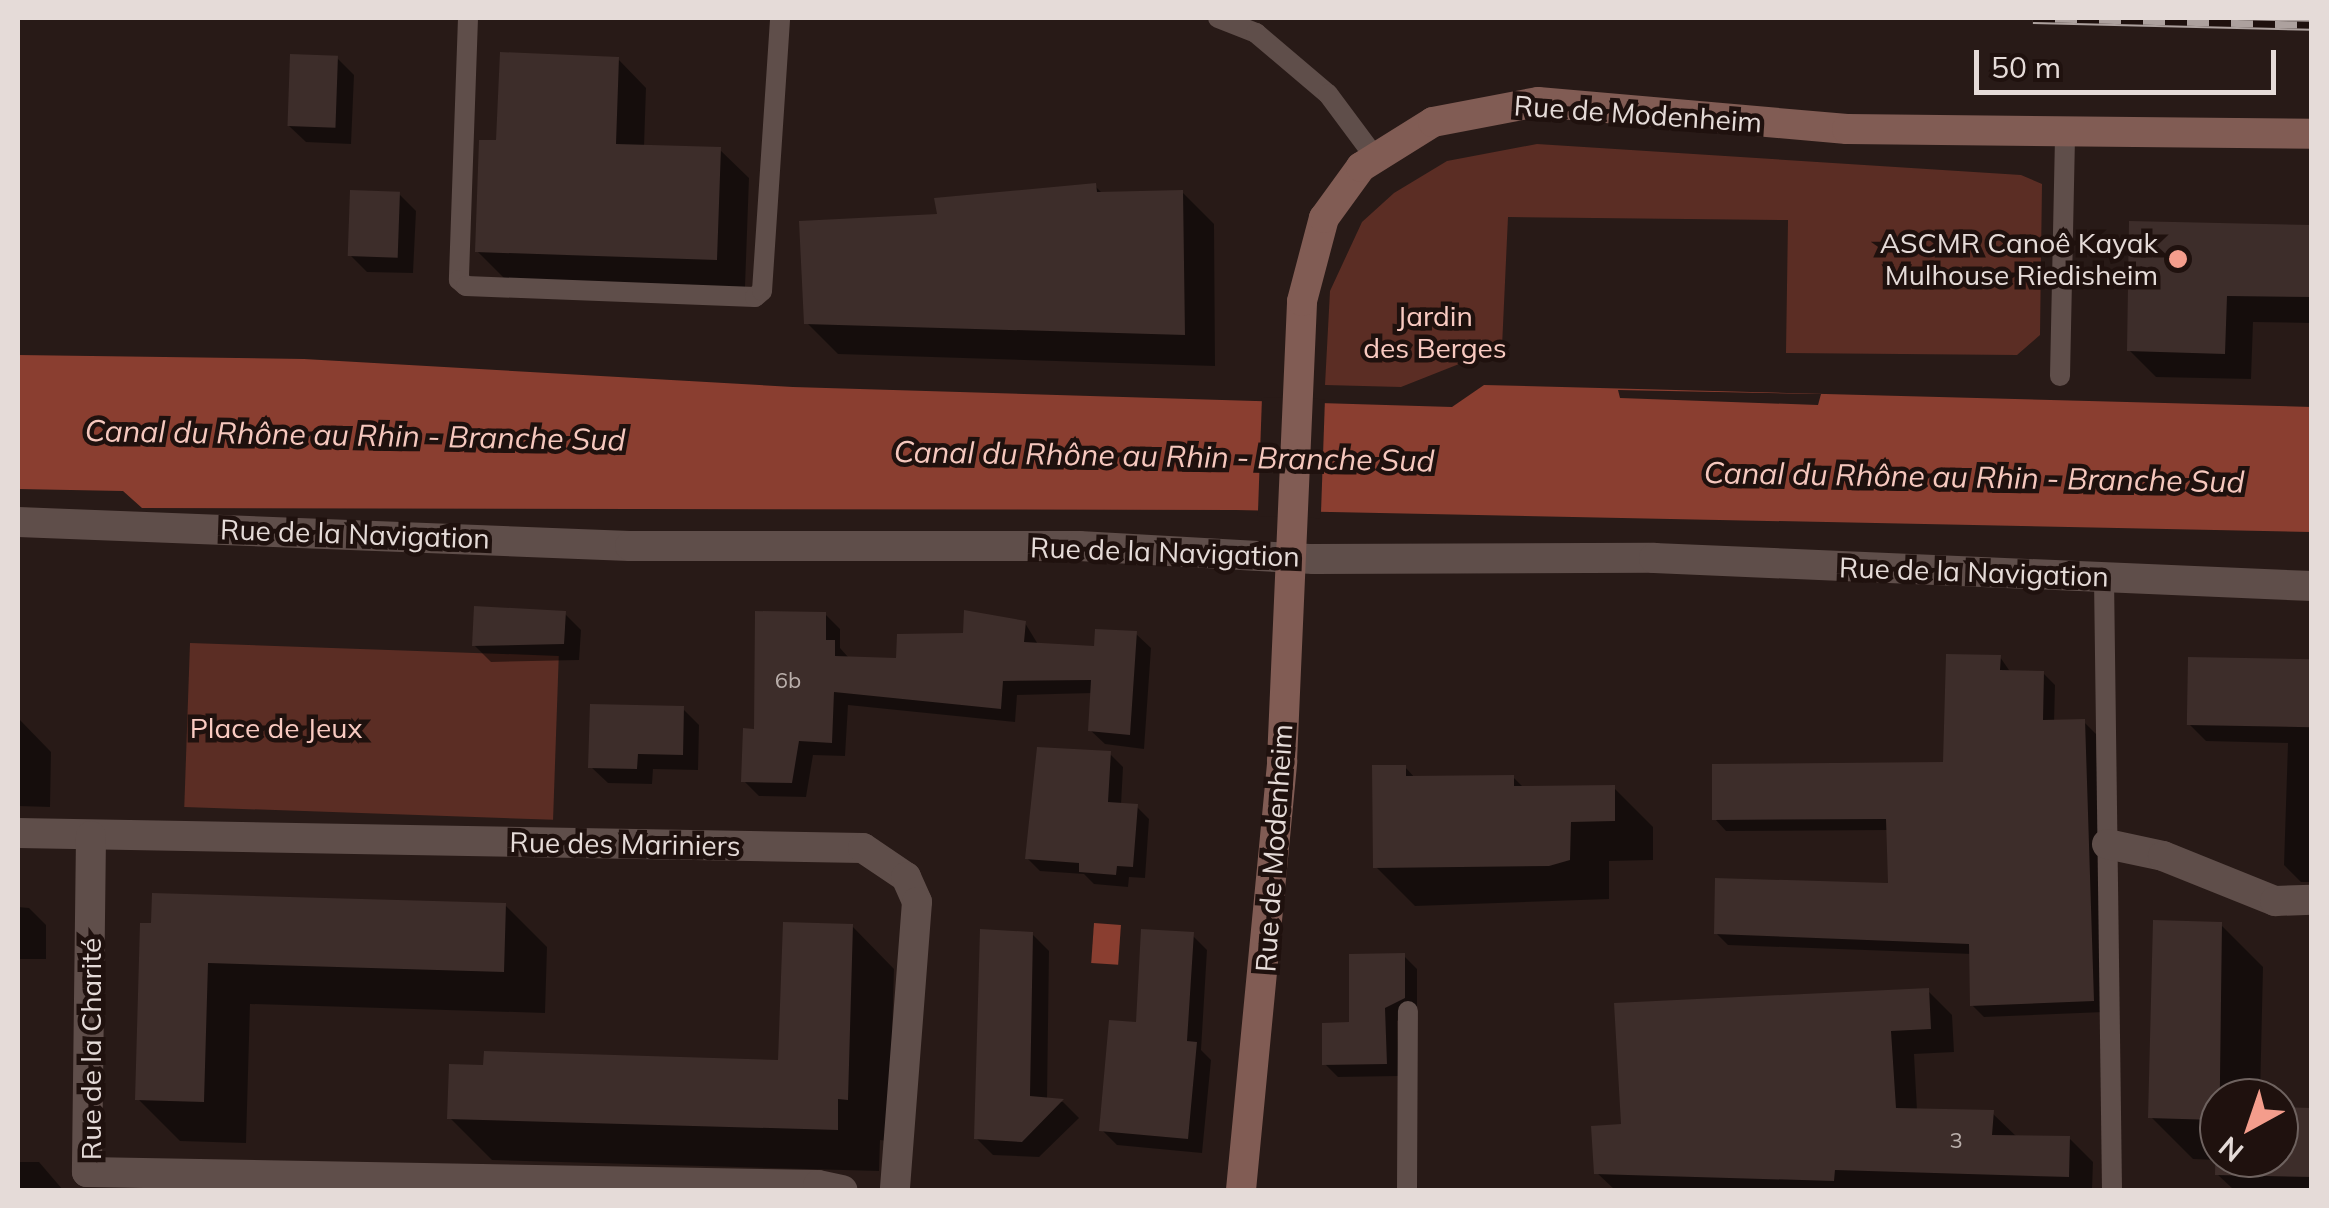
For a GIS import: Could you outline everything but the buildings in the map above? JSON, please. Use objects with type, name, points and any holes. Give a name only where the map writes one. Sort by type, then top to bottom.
[{"type":"main road","name":"Rue de Modenheim","points":[[1241,1190],[1281,780],[1298,384],[1307,266],[1336,197],[1374,156],[1434,122],[1538,102],[1846,129],[2312,134]]},
{"type":"street","name":"Rue de la Navigation","points":[[18,522],[630,546],[1292,545],[2312,586]]},
{"type":"street","name":"Rue des Mariniers","points":[[18,833],[863,848],[906,877],[917,902],[895,1190]]},
{"type":"street","name":"Rue de la Charité","points":[[92,836],[87,1172],[818,1185],[842,1190]]},
{"type":"street","points":[[2107,844],[2163,856],[2275,901],[2312,900]]},
{"type":"lane","points":[[468,18],[460,280],[466,286],[756,297],[762,291],[780,18]]},
{"type":"lane","points":[[1218,18],[1256,33],[1328,94],[1374,156]]},
{"type":"lane","points":[[2060,376],[2064,134]]},
{"type":"lane","points":[[2104,578],[2112,1190]]},
{"type":"lane","points":[[1408,1012],[1408,1190]]},
{"type":"green space","name":"Jardin des Berges","points":[[1537,144],[2021,175],[2042,184],[2040,335],[2017,355],[1786,353],[1788,220],[1508,217],[1502,347],[1401,387],[1325,385],[1330,291],[1362,222],[1394,193],[1447,161]]},
{"type":"green space","name":"Place de Jeux","points":[[190,643],[559,656],[553,820],[184,807]]},
{"type":"water","name":"Canal du Rhône au Rhin - Branche Sud","points":[[18,355],[304,359],[793,387],[1452,407],[1484,385],[2312,407],[2311,532],[1236,510],[142,508],[123,491],[18,489]]},
{"type":"water","points":[[1094,923],[1121,925],[1118,965],[1091,963]]},
{"type":"pier","points":[[1618,390],[1821,394],[1818,405],[1620,398]]},
{"type":"pier","points":[[1262,397],[1325,399],[1321,518],[1258,516]]},
{"type":"railway","points":[[2033,18],[2312,25]]},
{"type":"place","name":"ASCMR Canoê Kayak Mulhouse Riedisheim","points":[[2178,259]]}]
